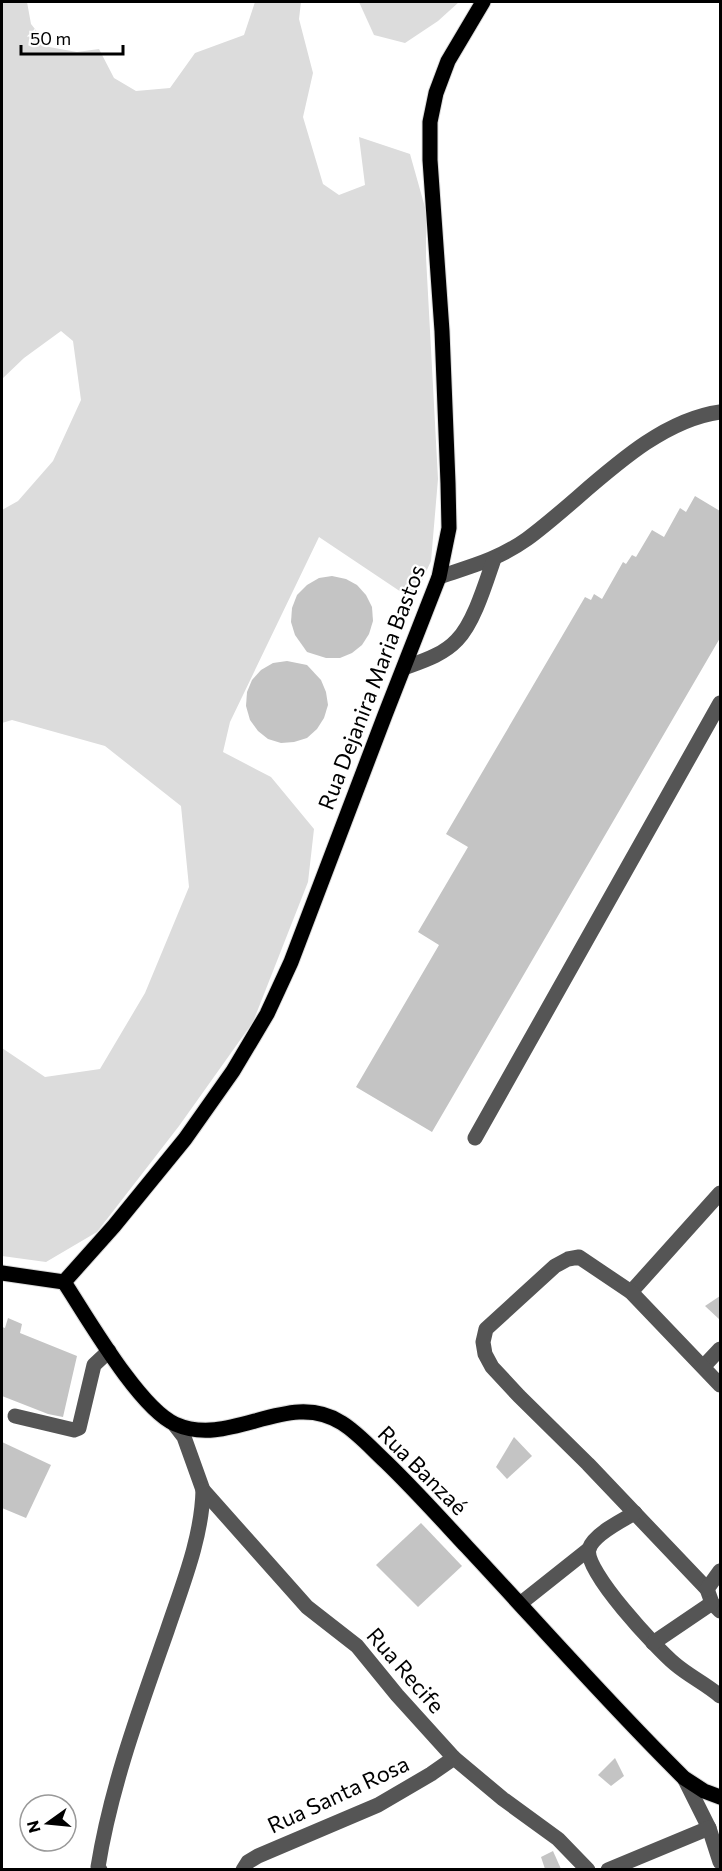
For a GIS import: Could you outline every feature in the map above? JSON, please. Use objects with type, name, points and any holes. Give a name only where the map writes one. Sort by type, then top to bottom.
[{"type":"main road","name":"Rua Dejanira Maria Bastos","points":[[64,1282],[114,1226],[185,1139],[233,1071],[267,1014],[291,962],[440,577],[449,528],[442,331],[430,160],[430,122],[436,93],[448,61],[483,2]]},
{"type":"main road","points":[[2,1273],[64,1282]]},
{"type":"main road","name":"Rua Banzaé","points":[[64,1282],[109,1351],[138,1390],[159,1413],[174,1424],[194,1430],[219,1430],[303,1410],[322,1414],[341,1422],[418,1493],[684,1778],[704,1791],[720,1797]]},
{"type":"street","points":[[440,577],[494,560],[527,539],[655,435],[700,415],[720,412]]},
{"type":"street","points":[[404,668],[433,658],[458,640],[483,592],[494,560]]},
{"type":"street","points":[[475,1138],[720,703]]},
{"type":"street","points":[[631,1292],[720,1193]]},
{"type":"street","points":[[713,1601],[635,1513],[492,1367],[485,1354],[483,1342],[486,1329],[555,1266],[568,1259],[579,1257],[631,1292],[720,1385]]},
{"type":"street","points":[[704,1366],[720,1348]]},
{"type":"street","points":[[15,1416],[74,1430],[78,1428],[82,1422],[94,1365],[109,1351]]},
{"type":"street","name":"Rua Recife","points":[[174,1424],[184,1437],[203,1490],[307,1607],[357,1646],[397,1695],[454,1758],[503,1799],[558,1839],[588,1869]]},
{"type":"street","points":[[99,1869],[104,1833],[115,1787],[192,1550],[201,1519],[203,1490]]},
{"type":"street","points":[[521,1604],[589,1549],[603,1532],[635,1513]]},
{"type":"street","points":[[589,1549],[589,1557],[631,1620],[677,1666],[697,1677],[720,1696]]},
{"type":"street","points":[[653,1643],[713,1601],[720,1571]]},
{"type":"street","name":"Rua Santa Rosa","points":[[243,1869],[248,1862],[258,1856],[378,1805],[454,1758]]},
{"type":"street","points":[[684,1778],[709,1828],[720,1862]]},
{"type":"street","points":[[608,1869],[709,1828]]},
{"type":"shaded area","points":[[2,2],[27,2],[31,24],[49,47],[77,52],[99,49],[114,78],[136,91],[170,88],[195,53],[244,35],[255,2],[301,2],[299,19],[313,73],[303,117],[323,184],[339,195],[365,185],[359,137],[410,154],[426,211],[426,257],[438,479],[431,561],[413,600],[319,537],[230,722],[223,752],[271,777],[314,829],[308,882],[253,1022],[179,1126],[97,1232],[46,1262],[2,1256],[2,1048],[45,1077],[100,1069],[145,993],[189,887],[181,806],[105,746],[12,720],[2,723],[2,510],[18,501],[53,461],[81,400],[73,341],[61,331],[24,358],[2,379]]},
{"type":"shaded area","points":[[359,2],[459,2],[438,21],[405,43],[374,35]]},
{"type":"building","points":[[695,496],[720,511],[720,638],[432,1132],[356,1087],[439,945],[418,932],[468,847],[446,834],[585,597],[591,600],[594,594],[602,599],[623,562],[626,564],[632,555],[636,557],[652,530],[664,537],[680,508],[686,512]]},
{"type":"building","points":[[332,576],[346,579],[357,585],[366,595],[372,607],[373,621],[369,634],[362,645],[352,653],[340,658],[326,658],[307,652],[295,635],[291,622],[292,608],[297,595],[319,578]]},
{"type":"building","points":[[287,661],[307,665],[321,680],[328,705],[317,729],[307,738],[281,743],[268,739],[250,720],[246,706],[247,692],[252,680],[261,670],[273,663]]},
{"type":"building","points":[[720,1296],[720,1320],[705,1306]]},
{"type":"building","points":[[8,1318],[22,1324],[20,1333],[77,1356],[63,1417],[48,1414],[2,1396],[2,1327],[5,1328]]},
{"type":"building","points":[[514,1437],[532,1456],[507,1479],[496,1467]]},
{"type":"building","points":[[2,1442],[51,1465],[26,1518],[2,1508]]},
{"type":"building","points":[[421,1523],[462,1566],[418,1607],[376,1565]]},
{"type":"building","points":[[615,1758],[624,1776],[611,1786],[598,1775]]},
{"type":"building","points":[[553,1851],[561,1869],[545,1869],[541,1857]]}]
